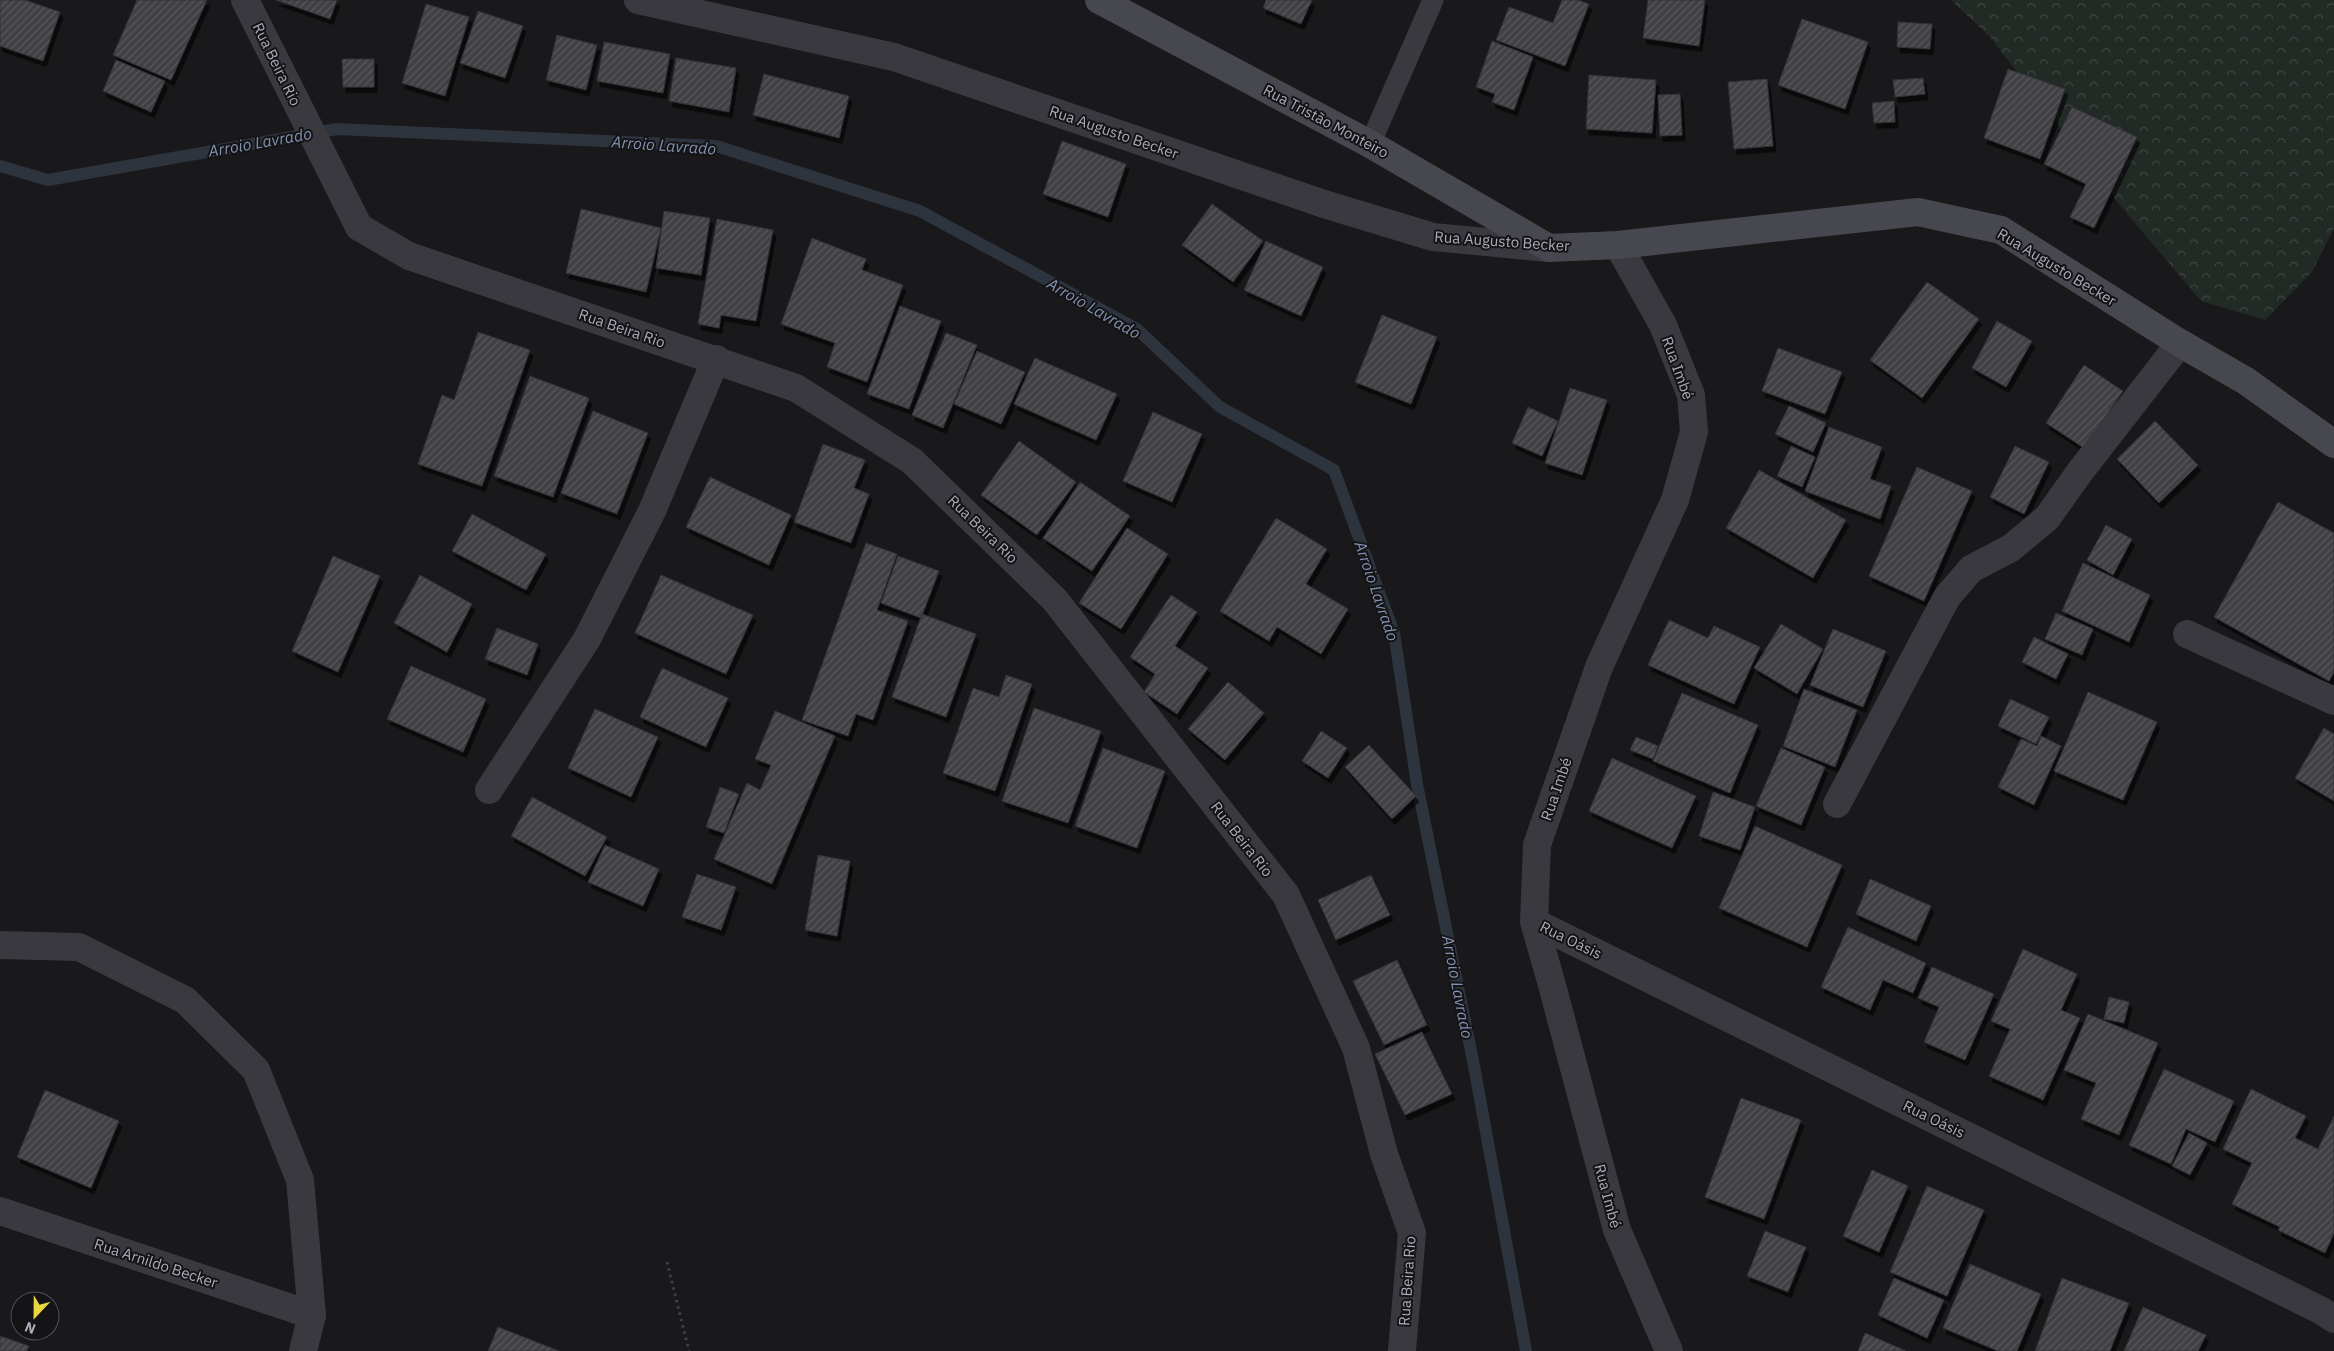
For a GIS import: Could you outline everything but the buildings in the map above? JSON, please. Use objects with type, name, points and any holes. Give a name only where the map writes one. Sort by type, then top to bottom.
[{"type":"main road","name":"Rua Tristão Monteiro","points":[[1099,0],[1370,144],[1549,248]]},
{"type":"main road","name":"Rua Augusto Becker","points":[[1549,248],[1618,245],[1918,212],[2001,230],[2180,343],[2246,381],[2334,444]]},
{"type":"street","name":"Rua Beira Rio","points":[[245,0],[359,227],[409,256],[716,359],[796,388],[912,460],[1054,600],[1286,895],[1356,1048],[1384,1154],[1412,1233],[1402,1351]]},
{"type":"street","name":"Rua Augusto Becker","points":[[638,0],[894,57],[1324,204],[1433,237],[1549,248]]},
{"type":"street","name":"Rua Imbé","points":[[1618,245],[1663,326],[1688,387],[1691,396],[1694,432],[1674,500],[1599,667],[1537,845],[1534,922],[1617,1230],[1669,1351]]},
{"type":"street","points":[[1837,804],[1947,597],[1970,569],[2011,548],[2047,518],[2079,473],[2180,343]]},
{"type":"street","points":[[489,790],[587,639],[652,512],[716,359]]},
{"type":"street","points":[[2187,634],[2334,701]]},
{"type":"street","name":"Rua Oásis","points":[[1534,922],[2322,1311],[2334,1319]]},
{"type":"street","points":[[0,946],[78,947],[185,1000],[256,1070],[300,1180],[312,1315],[303,1351]]},
{"type":"street","name":"Rua Arnildo Becker","points":[[0,1211],[312,1315]]},
{"type":"lane","points":[[1370,144],[1433,0]]},
{"type":"path","points":[[667,1262],[689,1351]]},
{"type":"green space","points":[[1951,0],[2334,0],[2334,228],[2312,272],[2265,320],[2201,301],[2119,204],[1990,37]]},
{"type":"waterway","name":"Arroio Lavrado","points":[[0,166],[48,180],[337,129],[716,146],[920,211],[1137,329],[1220,407],[1334,470],[1394,633],[1417,784],[1474,1066],[1526,1351]]}]
